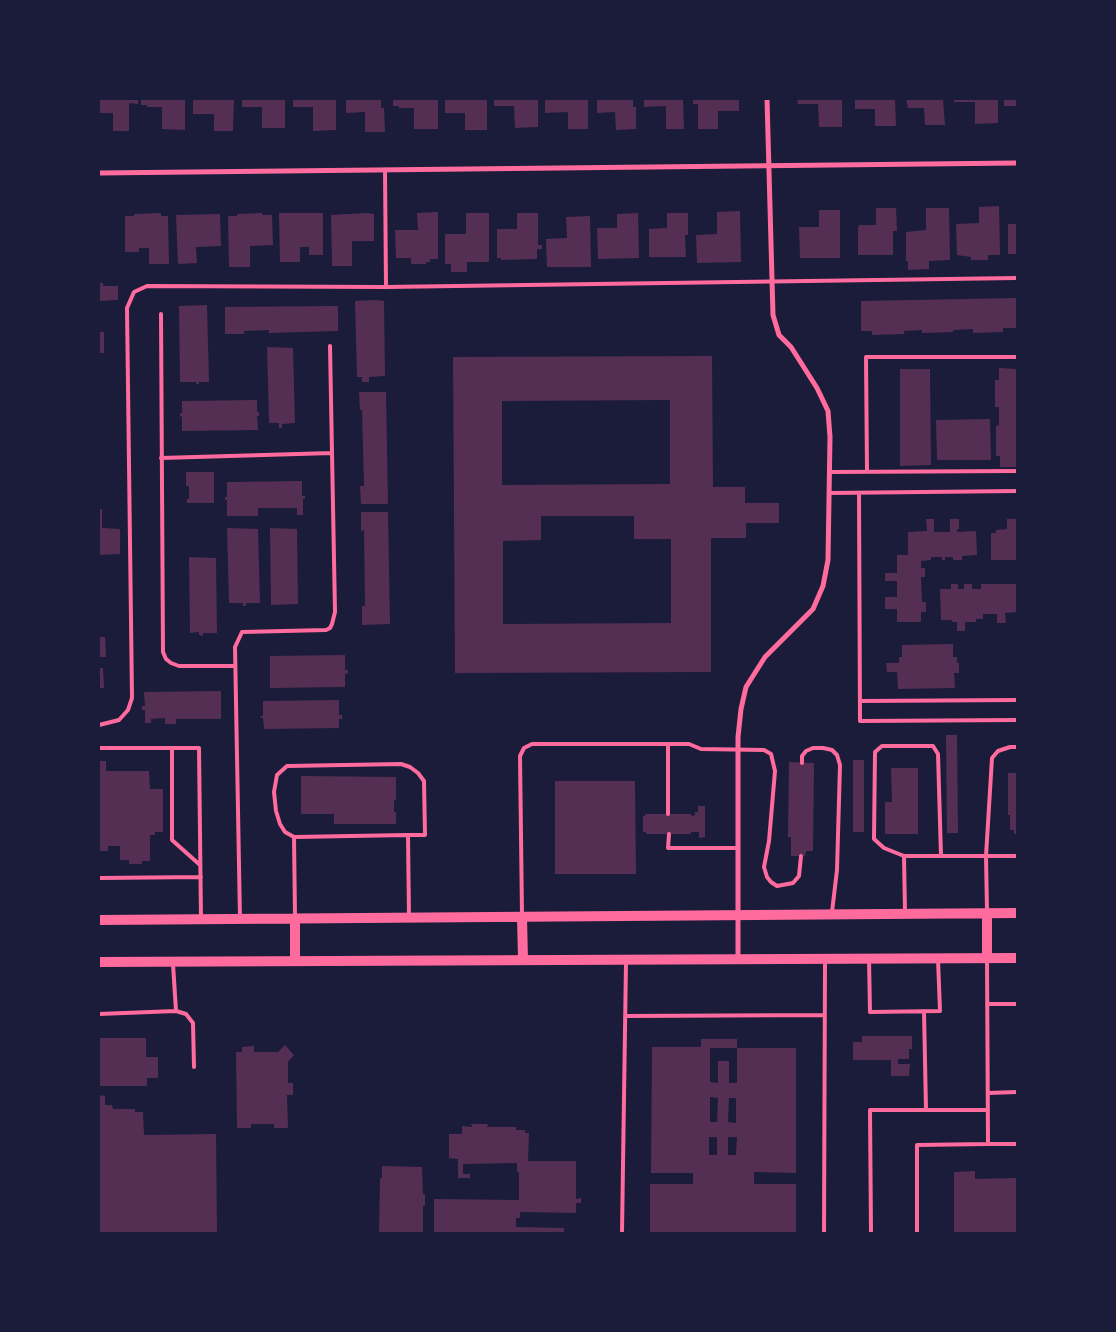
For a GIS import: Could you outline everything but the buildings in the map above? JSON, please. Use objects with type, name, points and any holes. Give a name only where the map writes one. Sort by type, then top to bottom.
[{"type":"main road","points":[[987,914],[987,958]]},
{"type":"main road","points":[[99,920],[1017,914]]},
{"type":"main road","points":[[522,917],[523,960]]},
{"type":"main road","points":[[295,918],[295,961]]},
{"type":"main road","points":[[99,962],[1017,958]]},
{"type":"street","points":[[738,959],[738,749],[741,709],[746,687],[765,657],[813,609],[823,586],[828,560],[830,437],[828,411],[817,388],[791,347],[779,335],[773,315],[767,99]]},
{"type":"street","points":[[99,173],[1017,163]]},
{"type":"lane","points":[[386,170],[386,287]]},
{"type":"lane","points":[[99,725],[119,720],[128,710],[132,698],[127,308],[134,292],[147,286],[386,287],[1017,278]]},
{"type":"lane","points":[[161,314],[160,458],[163,652],[166,659],[179,666],[235,666]]},
{"type":"lane","points":[[240,919],[235,647],[242,632],[326,630],[332,624],[335,612],[330,346]]},
{"type":"lane","points":[[867,471],[866,358],[1017,357]]},
{"type":"lane","points":[[160,458],[332,453]]},
{"type":"lane","points":[[829,472],[1017,471]]},
{"type":"lane","points":[[829,493],[1017,491]]},
{"type":"lane","points":[[859,493],[860,721],[1017,720]]},
{"type":"lane","points":[[860,701],[1017,700]]},
{"type":"lane","points":[[522,917],[520,756],[524,748],[532,744],[689,744],[701,749],[764,750],[771,754],[776,771],[769,841],[764,867],[767,877],[778,886],[793,883],[799,876],[801,856]]},
{"type":"lane","points":[[668,744],[668,814]]},
{"type":"lane","points":[[941,856],[938,754],[933,746],[882,746],[875,752],[874,839],[884,848],[904,856],[941,856],[986,856],[1017,856]]},
{"type":"lane","points":[[987,914],[986,856],[992,758],[998,751],[1017,747]]},
{"type":"lane","points":[[99,748],[199,748],[201,919]]},
{"type":"lane","points":[[172,748],[172,840],[200,865]]},
{"type":"lane","points":[[802,762],[802,756],[806,751],[813,748],[823,748],[832,750],[837,755],[840,765],[836,870],[832,915]]},
{"type":"lane","points":[[401,764],[410,767],[424,781],[425,835],[408,835],[294,837],[285,832],[276,811],[274,792],[277,774],[288,766],[401,764]]},
{"type":"lane","points":[[669,834],[668,848],[738,848]]},
{"type":"lane","points":[[408,835],[409,918]]},
{"type":"lane","points":[[294,837],[295,918]]},
{"type":"lane","points":[[904,856],[905,914]]},
{"type":"lane","points":[[99,878],[201,877]]},
{"type":"lane","points":[[869,959],[870,1012],[940,1011],[938,958]]},
{"type":"lane","points":[[987,958],[988,1144]]},
{"type":"lane","points":[[824,1233],[825,959]]},
{"type":"lane","points":[[622,1233],[626,960]]},
{"type":"lane","points":[[173,962],[176,1012]]},
{"type":"lane","points":[[988,1004],[1017,1004]]},
{"type":"lane","points":[[924,1011],[926,1110]]},
{"type":"lane","points":[[99,1014],[176,1012],[186,1014],[193,1023],[194,1067]]},
{"type":"lane","points":[[625,1016],[825,1015]]},
{"type":"lane","points":[[988,1093],[1017,1092]]},
{"type":"lane","points":[[871,1233],[870,1110],[988,1110]]},
{"type":"lane","points":[[917,1233],[917,1145],[1017,1144]]}]
